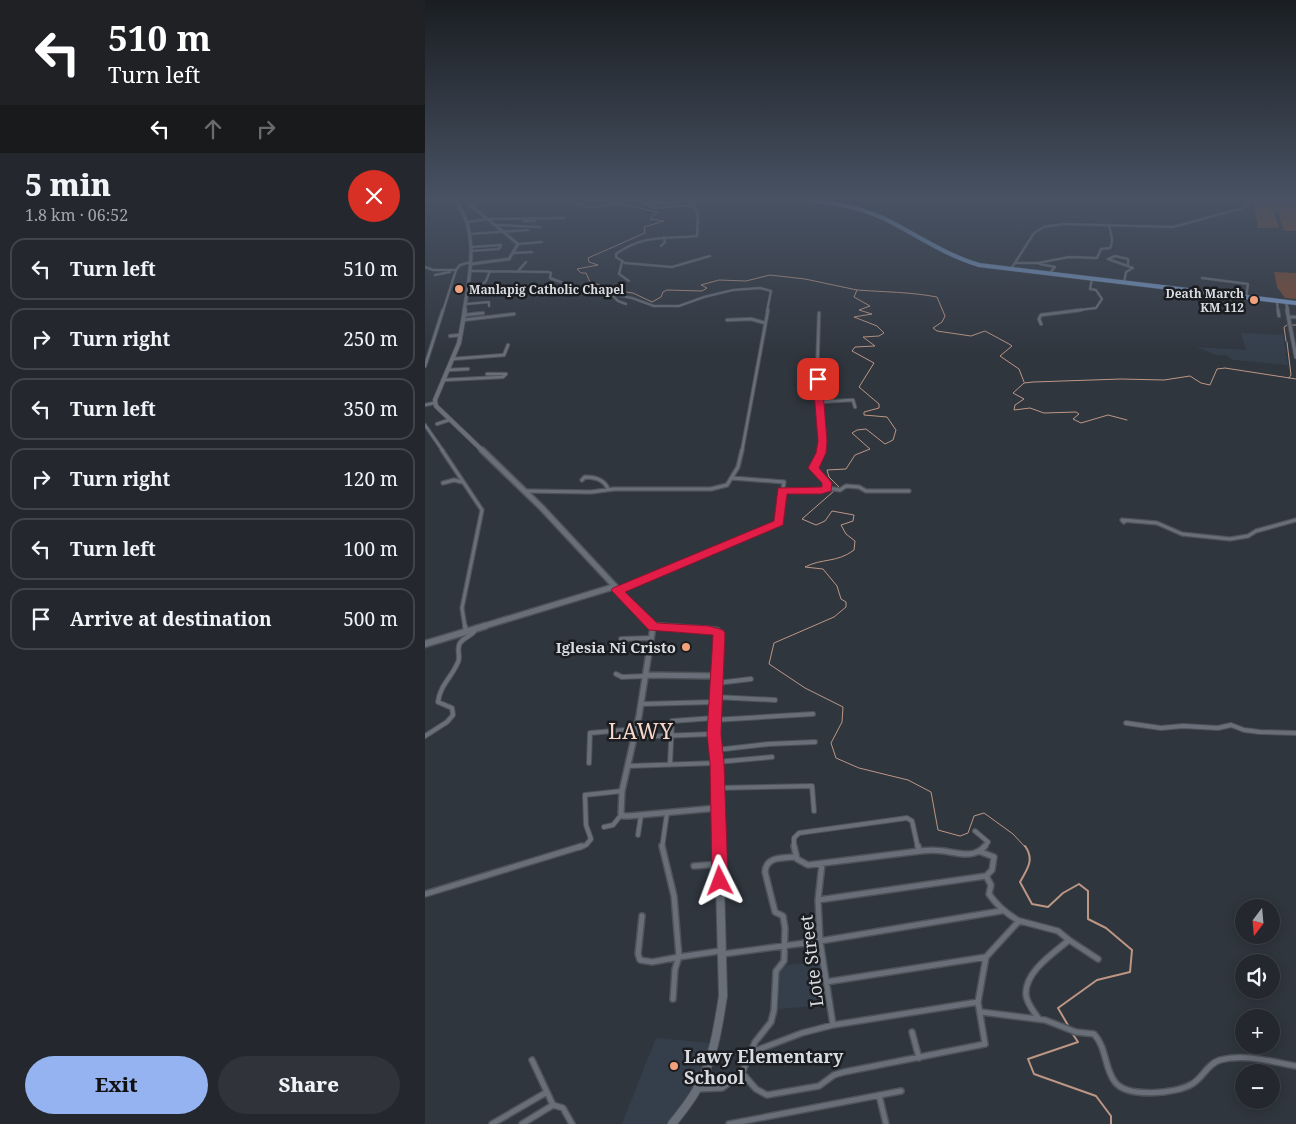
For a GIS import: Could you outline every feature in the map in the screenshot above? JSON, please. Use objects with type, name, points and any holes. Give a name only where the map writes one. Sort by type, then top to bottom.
[{"type":"main road","points":[[471,251],[471,271],[461,335],[434,403],[449,420],[524,491],[653,627],[709,630],[719,633],[714,734],[717,763],[723,996],[719,1021],[708,1062],[698,1089],[672,1124]]},
{"type":"main road","points":[[944,251],[956,258],[979,265],[1011,270],[1296,303]]},
{"type":"main road","points":[[425,644],[615,589]]},
{"type":"street","points":[[620,251],[616,255],[617,260],[622,262],[672,267],[710,256]]},
{"type":"street","points":[[1011,270],[1023,251]]},
{"type":"street","points":[[1035,263],[1069,256],[1097,258],[1100,251]]},
{"type":"street","points":[[425,366],[426,358],[459,266],[507,260],[514,253],[532,252]]},
{"type":"street","points":[[1124,283],[1126,272],[1133,268],[1112,262],[1109,258],[1119,257],[1128,259],[1128,266]]},
{"type":"street","points":[[518,271],[526,262]]},
{"type":"street","points":[[622,262],[619,274],[629,281]]},
{"type":"street","points":[[1015,263],[1035,263],[1055,267],[1049,274]]},
{"type":"street","points":[[425,267],[432,270],[456,271]]},
{"type":"street","points":[[435,275],[456,271]]},
{"type":"street","points":[[471,271],[552,271],[550,278],[575,288],[591,288],[610,295],[637,299],[652,306],[674,307],[730,290],[761,288],[771,291],[740,460],[727,485],[715,489],[608,489],[591,492],[524,491]]},
{"type":"street","points":[[480,287],[486,281],[490,271]]},
{"type":"street","points":[[1202,278],[1248,284],[1246,298]]},
{"type":"street","points":[[1041,324],[1039,317],[1045,314],[1096,308],[1102,298],[1096,290],[1090,289],[1092,279]]},
{"type":"street","points":[[557,288],[567,285]]},
{"type":"street","points":[[606,298],[610,295]]},
{"type":"street","points":[[610,295],[626,304]]},
{"type":"street","points":[[466,304],[487,302],[490,303],[489,306]]},
{"type":"street","points":[[1277,302],[1279,316]]},
{"type":"street","points":[[1286,302],[1296,358]]},
{"type":"street","points":[[464,317],[483,313]]},
{"type":"street","points":[[819,313],[820,344],[817,375],[822,448],[813,468],[827,483],[827,488]]},
{"type":"street","points":[[464,317],[515,314]]},
{"type":"street","points":[[1289,317],[1296,317]]},
{"type":"street","points":[[727,320],[751,319],[765,322]]},
{"type":"street","points":[[1290,323],[1296,323]]},
{"type":"street","points":[[450,336],[461,335]]},
{"type":"street","points":[[452,359],[504,355],[508,345]]},
{"type":"street","points":[[447,370],[469,369]]},
{"type":"street","points":[[443,380],[503,377],[506,374],[487,374]]},
{"type":"street","points":[[820,402],[853,400],[855,407]]},
{"type":"street","points":[[425,405],[434,403]]},
{"type":"street","points":[[437,424],[449,420]]},
{"type":"street","points":[[425,425],[482,512],[462,608],[461,616],[466,632]]},
{"type":"street","points":[[582,480],[585,477],[599,479],[606,484],[608,489]]},
{"type":"street","points":[[615,589],[779,523],[784,483],[780,480],[732,478]]},
{"type":"street","points":[[443,483],[454,480],[463,482]]},
{"type":"street","points":[[782,490],[821,491],[827,488],[841,490],[846,486],[859,487],[866,491],[909,491]]},
{"type":"street","points":[[1124,522],[1122,520],[1157,523],[1182,534],[1230,538],[1248,536],[1256,531],[1296,520]]},
{"type":"street","points":[[604,827],[613,825],[621,815],[622,791],[641,704],[653,627]]},
{"type":"street","points":[[425,736],[447,723],[453,715],[453,709],[441,704],[438,697],[448,676],[459,661],[459,643],[462,639],[474,633],[475,629]]},
{"type":"street","points":[[621,639],[651,638]]},
{"type":"street","points":[[616,674],[622,677],[751,679]]},
{"type":"street","points":[[641,704],[715,700],[775,700]]},
{"type":"street","points":[[671,765],[671,721],[813,714]]},
{"type":"street","points":[[1126,723],[1161,728],[1183,726],[1218,728],[1231,725],[1242,730],[1296,733]]},
{"type":"street","points":[[589,763],[590,732],[636,729]]},
{"type":"street","points":[[634,738],[714,734]]},
{"type":"street","points":[[715,750],[769,744],[815,742]]},
{"type":"street","points":[[628,766],[717,763],[772,757]]},
{"type":"street","points":[[717,788],[813,786],[814,811]]},
{"type":"street","points":[[425,894],[470,878],[505,871],[586,845],[591,839],[586,825],[585,795],[622,791]]},
{"type":"street","points":[[621,815],[717,808]]},
{"type":"street","points":[[667,813],[662,848],[674,896],[679,956],[675,969],[673,999]]},
{"type":"street","points":[[638,835],[641,815]]},
{"type":"street","points":[[794,857],[794,838],[797,834],[907,818],[912,821],[919,850]]},
{"type":"street","points":[[975,831],[988,842],[981,852]]},
{"type":"street","points":[[698,1089],[722,1088],[742,1073],[755,1042],[767,1028],[773,1016],[776,971],[784,961],[784,918],[775,912],[774,898],[765,868],[767,861],[770,859],[794,857],[803,864],[822,864],[919,850],[945,850],[968,855],[981,852],[994,858],[992,870],[987,876],[818,900]]},
{"type":"street","points":[[694,866],[719,864]]},
{"type":"street","name":"Lote Street","points":[[822,864],[818,900],[820,942],[833,1025]]},
{"type":"street","points":[[987,876],[991,885],[989,894],[1001,911],[1019,921],[1058,931],[1098,959]]},
{"type":"street","points":[[642,916],[639,954],[640,960],[647,962],[679,956],[820,942],[1001,911]]},
{"type":"street","points":[[742,1073],[753,1088],[763,1095],[767,1095],[819,1086],[833,1075],[844,1072],[985,1044],[978,1002],[986,957],[1019,921]]},
{"type":"street","points":[[1039,1019],[1027,998],[1027,985],[1044,962],[1069,940]]},
{"type":"street","points":[[826,982],[986,957]]},
{"type":"street","points":[[751,1052],[803,1033],[833,1025],[978,1002]]},
{"type":"street","points":[[981,1012],[1039,1019],[1076,1032],[1091,1033],[1096,1036],[1107,1056],[1113,1080],[1120,1087],[1136,1093],[1155,1092],[1191,1085],[1213,1063],[1223,1059],[1237,1058],[1296,1066]]},
{"type":"street","points":[[912,1032],[919,1058]]},
{"type":"street","points":[[532,1060],[553,1105]]},
{"type":"street","points":[[729,1124],[901,1090]]},
{"type":"street","points":[[491,1124],[547,1092]]},
{"type":"street","points":[[879,1095],[886,1124]]},
{"type":"street","points":[[522,1124],[553,1105],[561,1107],[572,1124]]},
{"type":"shaded area","points":[[1274,272],[1296,273],[1296,299],[1285,298],[1277,287]]},
{"type":"shaded area","points":[[1241,333],[1283,335],[1288,365],[1233,360],[1226,355],[1217,355],[1196,347],[1246,350]]},
{"type":"shaded area","points":[[820,962],[825,1005],[779,1009],[780,971],[787,965]]},
{"type":"shaded area","name":"Lawy Elementary School","points":[[656,1038],[710,1043],[696,1089],[666,1124],[622,1124]]},
{"type":"waterway","points":[[603,251],[588,258],[589,262],[598,265],[577,269],[581,273],[586,273],[590,282],[600,285],[603,289],[633,293],[652,302],[661,297],[663,292],[667,290],[702,291],[707,288],[701,285],[719,280],[746,281],[770,275],[805,279],[857,290]]},
{"type":"waterway","points":[[837,488],[839,487],[829,477],[827,470],[846,469],[855,455],[870,449],[852,433],[857,430],[866,429],[885,444],[893,440],[896,430],[887,417],[864,415],[864,412],[879,408],[879,404],[859,387],[874,363],[852,351],[855,347],[875,346],[863,337],[879,336],[884,333],[877,326],[854,317],[872,314],[859,310],[870,306],[854,297],[857,290]]},
{"type":"waterway","points":[[857,290],[937,297],[945,316],[942,322],[933,328],[937,331],[971,336],[985,331],[1009,344],[1012,346],[1000,356],[1019,369],[1024,382]]},
{"type":"waterway","points":[[1286,341],[1284,327],[1287,325]]},
{"type":"waterway","points":[[1287,342],[1291,375],[1289,378]]},
{"type":"waterway","points":[[1127,420],[1108,415],[1081,423],[1073,419],[1079,414],[1076,412],[1044,413],[1030,408],[1014,410],[1015,405],[1024,399],[1013,393],[1024,383],[1033,382],[1121,379],[1164,380],[1190,376],[1201,383],[1210,385],[1217,369],[1225,368],[1289,378]]},
{"type":"waterway","points":[[1289,378],[1296,379]]},
{"type":"waterway","points":[[834,491],[802,519],[816,525],[825,521],[832,511],[854,515],[853,521],[841,525],[846,534],[855,541],[854,550],[842,557],[817,562],[805,567],[823,569],[837,586],[841,599],[846,602],[846,607],[834,617],[774,643],[769,664],[805,688],[843,707],[842,722],[831,743],[836,758],[859,768],[908,780],[931,792],[938,830],[960,836],[968,833],[974,816],[984,813],[1013,834],[1026,848]]},
{"type":"waterway","points":[[1025,846],[1030,860],[1020,882],[1032,904],[1048,907],[1063,893],[1079,884],[1088,891],[1088,919],[1106,928],[1132,950],[1130,972],[1097,980],[1058,1008],[1069,1027]]},
{"type":"waterway","points":[[1072,1033],[1078,1042],[1028,1059],[1034,1074],[1096,1096],[1111,1116],[1111,1124]]},
{"type":"place","name":"Manlapig Catholic Chapel","points":[[459,289]]},
{"type":"place","name":"Death March KM 112","points":[[1254,300]]},
{"type":"place","name":"Iglesia Ni Cristo","points":[[686,647]]},
{"type":"place","name":"Lawy Elementary School","points":[[674,1066]]},
{"type":"district","name":"LAWY","points":[[641,731]]},
{"type":"route","points":[[720,881],[717,763],[714,734],[719,633],[709,630],[653,627],[617,590],[779,523],[782,490],[821,491],[828,487],[824,479],[813,468],[821,453],[823,441],[818,379]]}]
